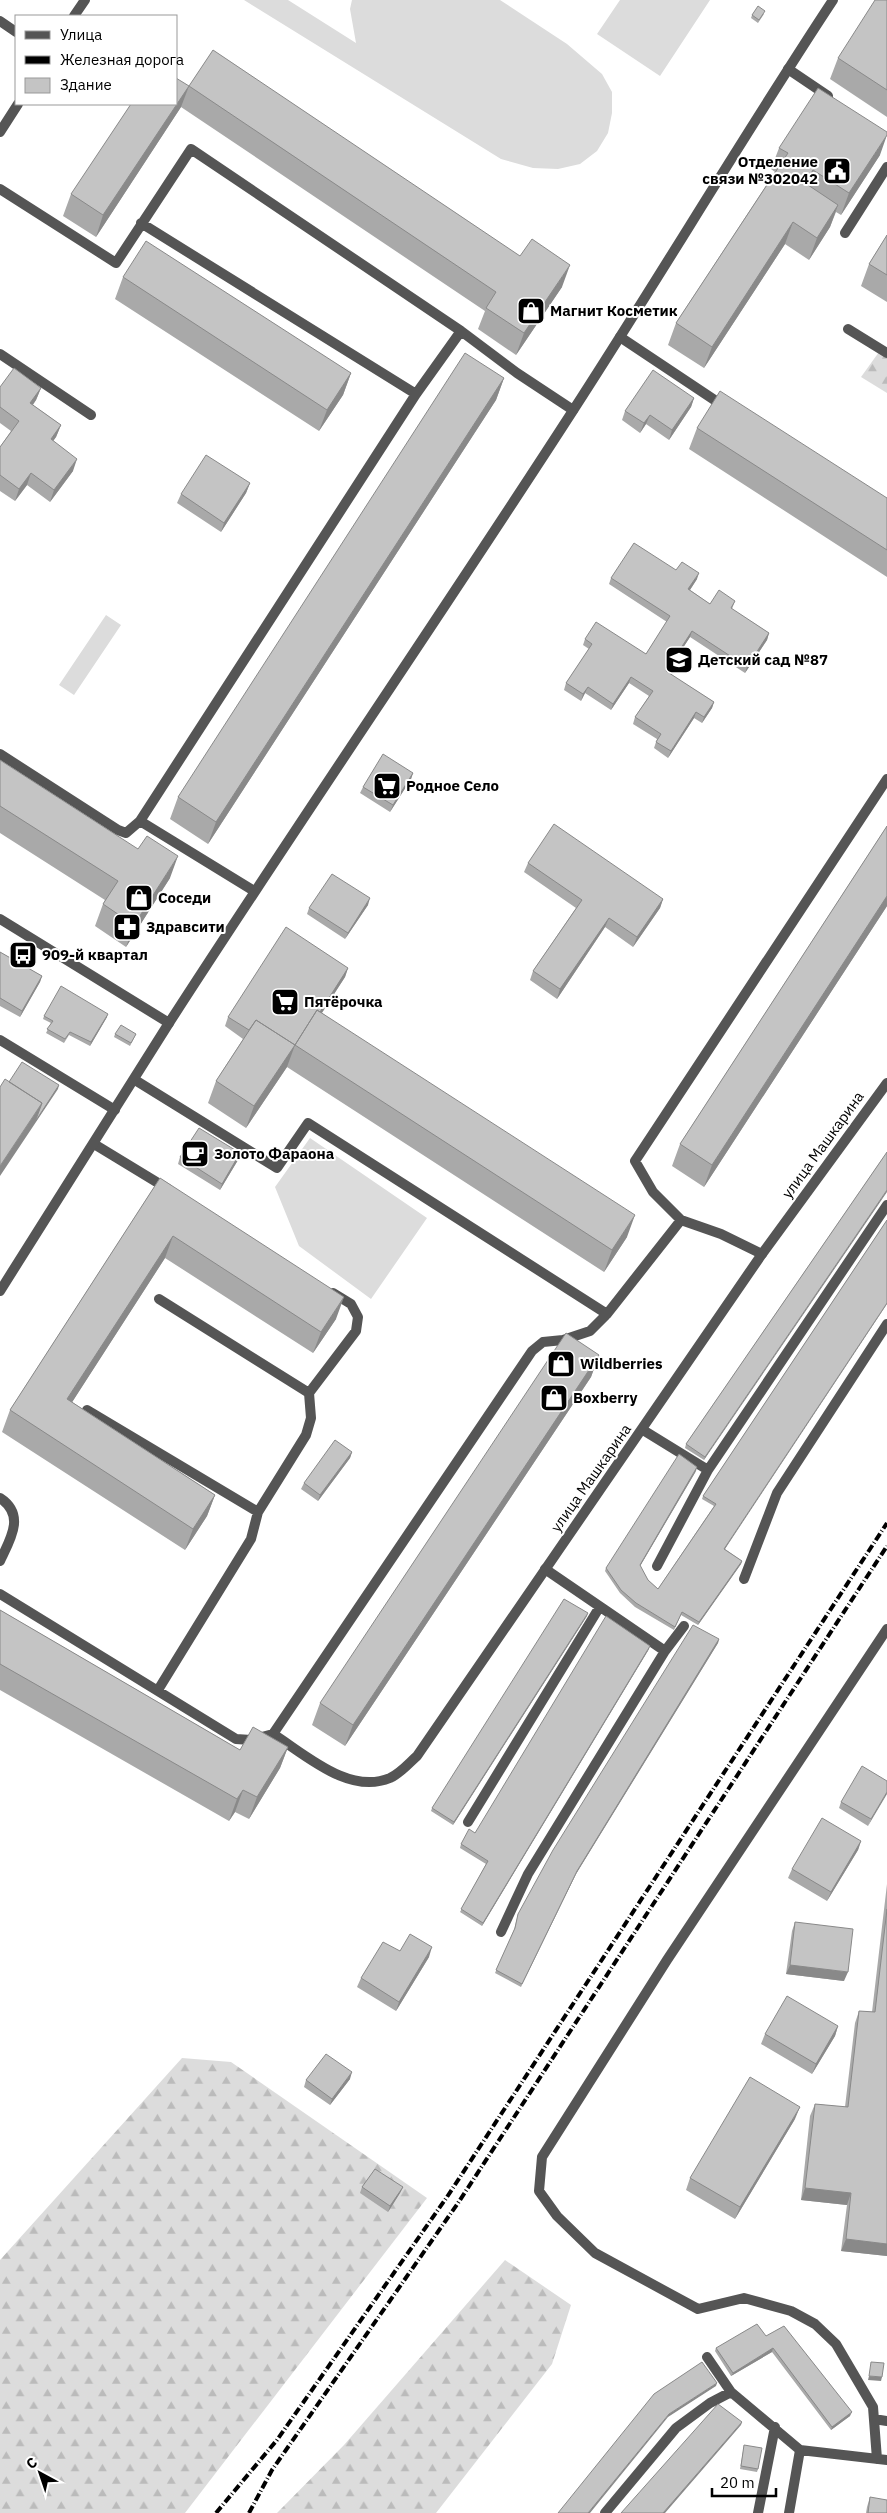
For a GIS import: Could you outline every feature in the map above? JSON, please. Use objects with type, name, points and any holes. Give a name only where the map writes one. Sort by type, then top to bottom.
[{"type":"street","points":[[75,15],[85,0]]},
{"type":"street","points":[[0,1291],[254,891],[573,410],[833,0]]},
{"type":"street","points":[[0,21],[15,31]]},
{"type":"street","points":[[788,69],[838,103]]},
{"type":"street","points":[[0,132],[17,105]]},
{"type":"street","points":[[0,189],[116,263],[191,149],[461,331],[573,410]]},
{"type":"street","points":[[845,233],[887,167]]},
{"type":"street","points":[[141,223],[416,394]]},
{"type":"street","points":[[848,329],[887,353]]},
{"type":"street","points":[[0,754],[118,830],[126,833],[140,821],[416,394],[461,331]]},
{"type":"street","points":[[620,336],[738,416]]},
{"type":"street","points":[[0,354],[91,415]]},
{"type":"street","points":[[762,1254],[720,1234],[681,1220],[653,1192],[635,1161],[887,779]]},
{"type":"street","points":[[140,821],[254,891]]},
{"type":"street","points":[[0,919],[169,1023]]},
{"type":"street","points":[[0,1040],[115,1110]]},
{"type":"street","points":[[135,1080],[277,1168],[308,1123],[607,1314]]},
{"type":"street","name":"улица Машкарина","points":[[273,1734],[346,1778],[362,1782],[391,1778],[417,1756],[643,1430],[762,1254],[884,1094],[887,1083]]},
{"type":"street","points":[[94,1144],[175,1193]]},
{"type":"street","points":[[657,1566],[708,1470],[887,1205]]},
{"type":"street","points":[[0,1594],[236,1739],[250,1740],[273,1734],[532,1351],[543,1342],[563,1340],[590,1331],[607,1314],[681,1220]]},
{"type":"street","points":[[158,1690],[251,1539],[258,1512],[306,1435],[311,1418],[309,1393],[356,1331],[358,1317],[351,1304],[326,1288]]},
{"type":"street","points":[[159,1299],[309,1393]]},
{"type":"street","points":[[744,1579],[776,1493],[887,1324]]},
{"type":"street","points":[[87,1410],[258,1512]]},
{"type":"street","points":[[643,1430],[708,1470]]},
{"type":"street","points":[[0,1498],[5,1501],[13,1516],[15,1531],[0,1561]]},
{"type":"street","points":[[545,1569],[599,1608],[665,1651]]},
{"type":"street","points":[[468,1822],[599,1608]]},
{"type":"street","points":[[501,1932],[528,1874],[665,1651],[684,1626]]},
{"type":"street","points":[[707,2357],[731,2392],[775,2427],[800,2450],[882,2460],[873,2407],[836,2344],[815,2324],[791,2311],[744,2298],[698,2309],[595,2253],[557,2216],[539,2191],[542,2157],[667,1960],[887,1629]]},
{"type":"street","points":[[605,2513],[676,2428],[710,2403],[731,2392]]},
{"type":"street","points":[[874,2419],[887,2421]]},
{"type":"street","points":[[758,2513],[775,2427]]},
{"type":"street","points":[[789,2513],[800,2450]]},
{"type":"green space","points":[[244,0],[288,0],[356,43],[350,9],[352,0],[500,0],[567,44],[602,74],[612,92],[612,113],[608,133],[597,151],[580,164],[558,169],[533,168],[501,159]]},
{"type":"green space","points":[[620,0],[710,0],[660,76],[597,34]]},
{"type":"green space","points":[[879,352],[887,357],[887,393],[861,377]]},
{"type":"green space","points":[[106,615],[121,625],[74,695],[59,685]]},
{"type":"green space","points":[[310,1138],[427,1218],[371,1299],[299,1246],[275,1187]]},
{"type":"green space","points":[[182,2058],[231,2062],[427,2198],[185,2513],[0,2513],[0,2260]]},
{"type":"green space","points":[[505,2260],[571,2305],[552,2364],[436,2513],[277,2513],[344,2445]]},
{"type":"building","points":[[875,0],[887,0],[887,90],[838,58]]},
{"type":"building","points":[[758,6],[765,11],[759,20],[752,15]]},
{"type":"building","points":[[213,50],[520,256],[532,239],[570,265],[524,333],[486,308],[496,292],[189,86]]},
{"type":"building","points":[[178,79],[189,86],[178,102]]},
{"type":"building","points":[[818,88],[887,132],[887,135],[849,193],[813,170],[805,183],[838,205],[817,238],[793,222],[712,347],[676,323],[788,153],[779,148]]},
{"type":"building","points":[[130,105],[176,105],[103,215],[71,194]]},
{"type":"building","points":[[887,235],[887,275],[869,264]]},
{"type":"building","points":[[146,241],[351,373],[327,410],[123,277]]},
{"type":"building","points":[[465,353],[504,378],[216,822],[178,797]]},
{"type":"building","points":[[14,368],[41,388],[30,403],[61,425],[51,439],[77,459],[54,490],[31,473],[19,489],[0,475],[0,447],[19,421],[0,407],[0,387]]},
{"type":"building","points":[[653,370],[694,398],[672,430],[650,415],[644,423],[625,411]]},
{"type":"building","points":[[720,391],[887,498],[887,550],[697,428]]},
{"type":"building","points":[[206,455],[250,483],[224,523],[181,494]]},
{"type":"building","points":[[634,543],[676,570],[682,562],[699,573],[688,589],[710,604],[719,590],[735,601],[731,608],[769,633],[747,667],[692,631],[666,671],[714,702],[704,717],[696,712],[671,751],[656,742],[661,734],[635,717],[653,691],[631,677],[613,704],[588,687],[583,694],[566,683],[592,644],[585,639],[596,622],[646,654],[670,616],[611,578]]},
{"type":"building","points":[[383,754],[413,773],[393,805],[363,787]]},
{"type":"building","points":[[0,760],[138,849],[147,836],[178,856],[134,925],[103,904],[118,881],[0,806]]},
{"type":"building","points":[[554,824],[663,899],[637,937],[609,918],[560,989],[533,971],[582,900],[528,863]]},
{"type":"building","points":[[887,826],[887,896],[712,1165],[680,1144]]},
{"type":"building","points":[[332,874],[370,898],[348,933],[309,908]]},
{"type":"building","name":"Пятёрочка","points":[[286,927],[348,968],[320,1012],[317,1010],[295,1045],[256,1020],[249,1030],[228,1017]]},
{"type":"building","points":[[0,952],[42,976],[22,1011],[0,998]]},
{"type":"building","points":[[61,986],[108,1014],[91,1042],[70,1032],[65,1039],[47,1029],[53,1021],[44,1016]]},
{"type":"building","points":[[317,1010],[635,1215],[612,1250],[295,1045]]},
{"type":"building","points":[[256,1020],[295,1045],[254,1106],[216,1081]]},
{"type":"building","points":[[121,1025],[136,1034],[131,1043],[115,1034]]},
{"type":"building","points":[[22,1062],[59,1085],[35,1122],[42,1103],[9,1082]]},
{"type":"building","points":[[5,1079],[42,1103],[0,1166],[0,1087]]},
{"type":"building","points":[[199,1128],[240,1153],[222,1184],[180,1157]]},
{"type":"building","points":[[887,1152],[887,1190],[705,1457],[686,1444]]},
{"type":"building","points":[[160,1178],[344,1297],[321,1332],[173,1236],[67,1399],[215,1495],[193,1529],[10,1410]]},
{"type":"building","points":[[887,1220],[887,1303],[724,1549],[742,1561],[699,1622],[682,1612],[675,1627],[636,1603],[621,1590],[606,1568],[679,1454],[697,1467],[640,1565],[648,1580],[658,1589],[716,1504],[703,1496]]},
{"type":"building","points":[[566,1333],[599,1355],[353,1725],[320,1703]]},
{"type":"building","points":[[335,1440],[352,1452],[320,1495],[304,1483]]},
{"type":"building","points":[[564,1599],[588,1613],[454,1822],[432,1808]]},
{"type":"building","points":[[0,1610],[240,1750],[253,1727],[288,1747],[257,1797],[243,1790],[237,1799],[0,1664]]},
{"type":"building","points":[[606,1616],[650,1646],[483,1923],[461,1909],[488,1861],[461,1844],[469,1829],[475,1833]]},
{"type":"building","points":[[693,1625],[719,1639],[577,1871],[522,1984],[496,1970],[515,1928],[518,1914],[553,1850]]},
{"type":"building","points":[[862,1766],[887,1781],[887,1792],[871,1819],[841,1802]]},
{"type":"building","points":[[822,1818],[861,1841],[831,1892],[792,1869]]},
{"type":"building","points":[[887,1909],[887,2244],[846,2239],[851,2193],[805,2188],[815,2104],[848,2107],[859,2011],[875,2012]]},
{"type":"building","points":[[795,1922],[853,1929],[848,1972],[790,1965]]},
{"type":"building","points":[[410,1934],[432,1947],[399,2002],[361,1978],[383,1942],[400,1951]]},
{"type":"building","points":[[787,1996],[838,2026],[816,2064],[765,2034]]},
{"type":"building","points":[[326,2054],[352,2072],[332,2099],[306,2080]]},
{"type":"building","points":[[750,2077],[800,2107],[740,2207],[690,2178]]},
{"type":"building","points":[[375,2169],[403,2187],[390,2206],[362,2187]]},
{"type":"building","points":[[757,2324],[766,2336],[784,2326],[852,2412],[832,2427],[773,2348],[733,2373],[716,2348]]},
{"type":"building","points":[[702,2362],[717,2383],[669,2414],[588,2513],[558,2513],[654,2394]]},
{"type":"building","points":[[871,2362],[884,2363],[882,2377],[869,2376]]},
{"type":"building","points":[[718,2404],[742,2422],[663,2513],[621,2513]]},
{"type":"building","points":[[744,2445],[762,2448],[758,2469],[741,2466]]},
{"type":"building","points":[[870,2497],[887,2500],[887,2513],[868,2513]]},
{"type":"railway","points":[[216,2513],[277,2440],[447,2197],[887,1523]]},
{"type":"railway","points":[[249,2513],[272,2470],[458,2203],[887,1546]]},
{"type":"place","name":"Отделение связи №302042","points":[[837,171]]},
{"type":"place","name":"Магнит Косметик","points":[[531,311]]},
{"type":"place","name":"Детский сад №87","points":[[679,660]]},
{"type":"place","name":"Родное Село","points":[[387,786]]},
{"type":"place","name":"Соседи","points":[[139,898]]},
{"type":"place","name":"Здравсити","points":[[127,927]]},
{"type":"place","name":"909-й квартал","points":[[23,955]]},
{"type":"place","name":"Пятёрочка","points":[[285,1002]]},
{"type":"place","name":"Золото Фараона","points":[[195,1154]]},
{"type":"place","name":"Wildberries","points":[[561,1364]]},
{"type":"place","name":"Boxberry","points":[[554,1398]]}]
